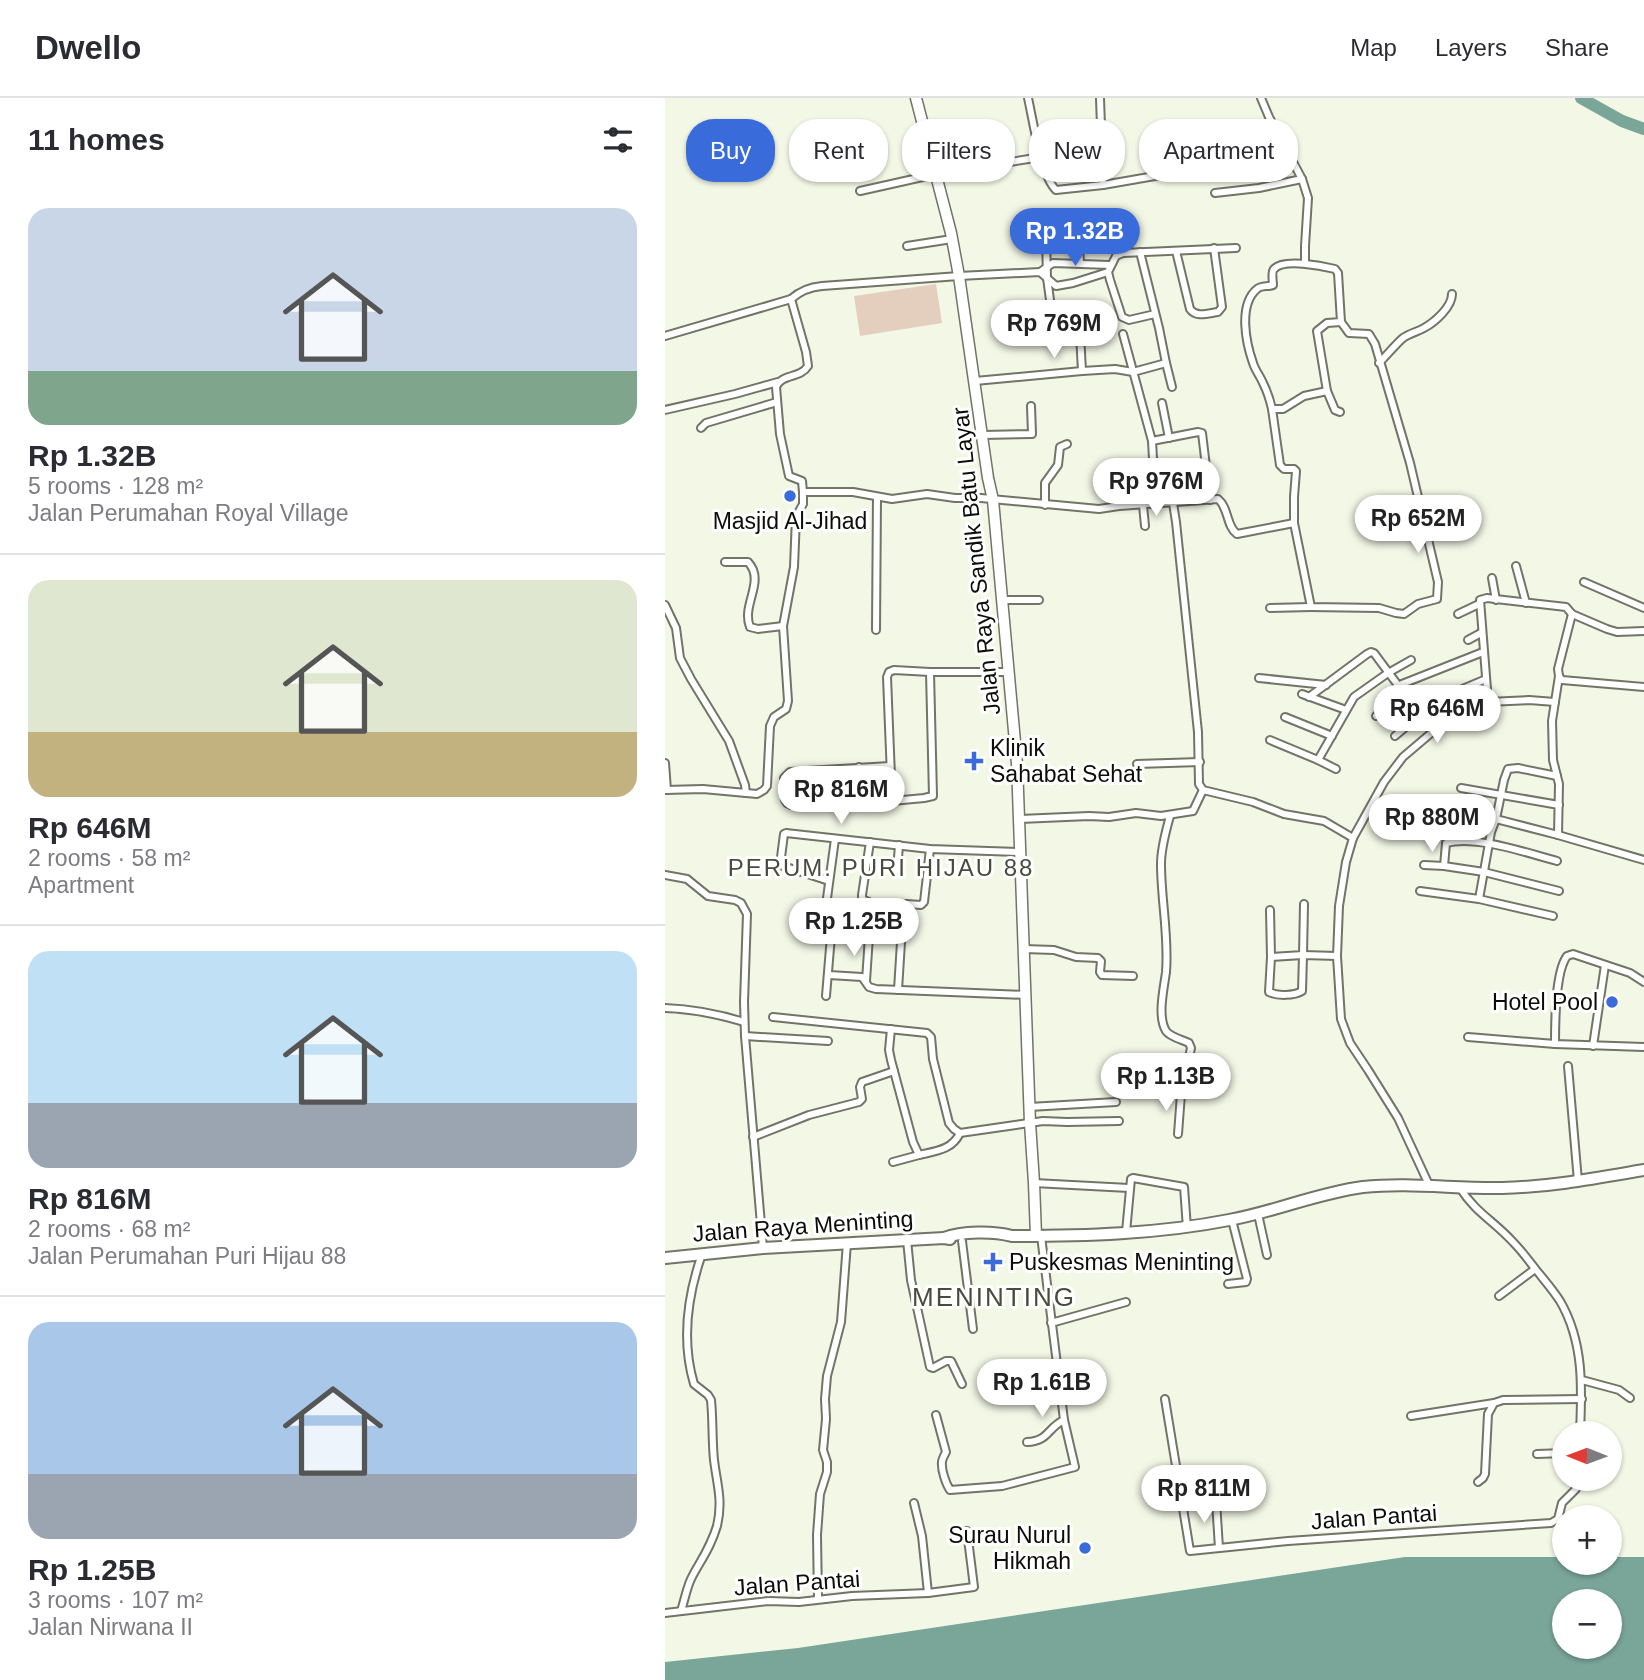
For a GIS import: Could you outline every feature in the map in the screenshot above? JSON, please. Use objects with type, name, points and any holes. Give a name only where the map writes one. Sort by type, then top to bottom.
[{"type":"highway","name":"Jalan Raya Meninting","points":[[665,1258],[763,1248],[944,1238],[958,1234],[1038,1236],[1187,1228],[1232,1220],[1301,1200],[1363,1187],[1531,1187],[1644,1170]]},
{"type":"highway","name":"Jalan Raya Meninting","points":[[944,1238],[961,1241],[1012,1236]]},
{"type":"main road","name":"Jalan Raya Sandik Batu Layar","points":[[916,98],[922,119]]},
{"type":"main road","name":"Jalan Raya Sandik Batu Layar","points":[[938,182],[959,276],[993,500],[1010,673],[1020,819],[1029,1107],[1038,1236]]},
{"type":"street","points":[[1028,98],[1033,119]]},
{"type":"street","points":[[1100,98],[1103,184]]},
{"type":"street","points":[[1261,98],[1270,119]]},
{"type":"street","points":[[1298,172],[1308,198],[1305,263]]},
{"type":"street","points":[[1050,182],[1056,190],[1139,178]]},
{"type":"street","points":[[1215,193],[1302,179]]},
{"type":"street","points":[[860,191],[902,182]]},
{"type":"street","points":[[1078,228],[1080,263]]},
{"type":"street","points":[[1046,237],[1050,300]]},
{"type":"street","points":[[907,246],[952,239]]},
{"type":"street","points":[[1176,251],[1190,309],[1199,315],[1218,312],[1222,308],[1214,248]]},
{"type":"street","points":[[1040,272],[1056,286],[1073,283],[1109,268],[1118,254],[1235,248]]},
{"type":"street","points":[[1140,252],[1172,387]]},
{"type":"street","points":[[665,336],[791,299],[813,287],[1040,272],[1053,262],[1109,268]]},
{"type":"street","points":[[1270,608],[1379,608],[1405,614],[1418,604],[1438,598],[1438,582],[1411,463],[1375,344],[1369,334],[1349,333],[1341,322],[1337,271],[1305,263],[1274,268],[1273,285],[1257,289],[1246,308],[1245,326],[1254,366],[1266,389],[1272,409],[1280,465],[1296,471],[1294,523],[1311,607]]},
{"type":"street","points":[[1109,268],[1110,280],[1123,318],[1129,320],[1155,314]]},
{"type":"street","points":[[1379,363],[1406,336],[1425,328],[1448,308],[1453,294]]},
{"type":"street","points":[[665,410],[735,394],[804,372],[809,365],[791,299]]},
{"type":"street","points":[[1340,412],[1335,410],[1327,391],[1317,331],[1327,323],[1341,322]]},
{"type":"street","points":[[1071,326],[1080,334],[1082,371]]},
{"type":"street","points":[[1123,334],[1154,460],[1163,471],[1173,503],[1200,762],[1199,784],[1203,790],[1252,802],[1284,814],[1324,821],[1353,838]]},
{"type":"street","points":[[975,381],[1115,369],[1133,372],[1166,363]]},
{"type":"street","points":[[665,763],[666,790],[703,789],[761,793],[767,785],[770,726],[774,717],[786,709],[788,703],[783,626],[794,567],[796,517],[803,505],[802,481],[789,476],[777,402],[778,382]]},
{"type":"street","points":[[1272,409],[1283,409],[1304,396],[1327,391]]},
{"type":"street","points":[[701,428],[706,423],[777,402]]},
{"type":"street","points":[[1162,404],[1169,438]]},
{"type":"street","points":[[983,435],[1032,434],[1031,406]]},
{"type":"street","points":[[1151,441],[1198,432],[1203,434],[1210,499]]},
{"type":"street","points":[[1045,505],[1045,483],[1058,466],[1060,447],[1067,444]]},
{"type":"street","points":[[803,492],[853,492],[898,499],[926,494],[1099,509],[1210,499],[1221,500],[1232,531],[1238,535],[1294,523]]},
{"type":"street","points":[[876,630],[877,497]]},
{"type":"street","points":[[1143,505],[1145,526]]},
{"type":"street","points":[[725,562],[748,562],[755,572],[749,606],[750,627],[758,629],[783,626]]},
{"type":"street","points":[[1516,566],[1526,603]]},
{"type":"street","points":[[1492,578],[1496,600]]},
{"type":"street","points":[[1584,582],[1644,608]]},
{"type":"street","points":[[1487,702],[1479,604],[1482,599],[1566,607],[1572,614],[1592,624],[1617,632],[1644,631]]},
{"type":"street","points":[[1003,600],[1039,600]]},
{"type":"street","points":[[1458,614],[1479,604]]},
{"type":"street","points":[[665,605],[676,628],[680,658],[729,741],[746,793]]},
{"type":"street","points":[[1558,835],[1559,784],[1553,760],[1552,721],[1558,669],[1572,614]]},
{"type":"street","points":[[1468,640],[1481,633]]},
{"type":"street","points":[[1346,710],[1306,696],[1371,652],[1432,731]]},
{"type":"street","points":[[1397,686],[1483,652]]},
{"type":"street","points":[[1318,760],[1354,697],[1411,660]]},
{"type":"street","points":[[892,801],[888,673],[893,670],[1010,673]]},
{"type":"street","points":[[890,766],[791,772],[786,775],[784,781],[785,800],[791,805],[931,797],[930,672]]},
{"type":"street","points":[[1559,676],[1562,680],[1644,687]]},
{"type":"street","points":[[1259,678],[1325,685]]},
{"type":"street","points":[[1415,709],[1486,679]]},
{"type":"street","points":[[1376,716],[1404,695]]},
{"type":"street","points":[[1430,1186],[1398,1118],[1345,1034],[1339,1010],[1337,956],[1341,891],[1346,862],[1353,838],[1384,782],[1403,757],[1432,731],[1453,717],[1487,702],[1555,702]]},
{"type":"street","points":[[1395,736],[1420,715]]},
{"type":"street","points":[[1285,717],[1332,736]]},
{"type":"street","points":[[1270,740],[1336,769]]},
{"type":"street","points":[[1137,764],[1200,762]]},
{"type":"street","points":[[859,767],[862,802]]},
{"type":"street","points":[[1479,899],[1489,844],[1508,769],[1518,768],[1557,776]]},
{"type":"street","points":[[1461,788],[1559,805]]},
{"type":"street","points":[[1020,819],[1109,817],[1136,813],[1170,816],[1193,811],[1203,790]]},
{"type":"street","points":[[1459,815],[1496,819],[1644,860]]},
{"type":"street","points":[[1170,816],[1161,863],[1167,950],[1163,1013],[1168,1033],[1189,1043],[1191,1048],[1182,1088],[1178,1134]]},
{"type":"street","points":[[829,881],[782,867],[779,863],[785,834],[930,849],[1020,852]]},
{"type":"street","points":[[825,913],[835,839]]},
{"type":"street","points":[[1444,866],[1446,844],[1456,841],[1489,844],[1557,860]]},
{"type":"street","points":[[860,915],[865,901],[862,891],[870,842]]},
{"type":"street","points":[[897,871],[899,845]]},
{"type":"street","points":[[906,904],[917,905],[925,902],[930,849]]},
{"type":"street","points":[[1424,865],[1484,872],[1559,891]]},
{"type":"street","points":[[665,875],[687,879],[708,896],[735,900],[745,908],[744,1022],[763,1248]]},
{"type":"street","points":[[1420,891],[1479,899],[1553,916]]},
{"type":"street","points":[[1270,910],[1269,992],[1297,994],[1302,991],[1304,904]]},
{"type":"street","points":[[826,996],[834,933],[899,938],[898,990]]},
{"type":"street","points":[[866,981],[869,936]]},
{"type":"street","points":[[1024,949],[1054,950],[1071,956],[1098,958],[1101,961],[1102,975],[1133,976]]},
{"type":"street","points":[[1555,1044],[1561,968],[1567,956],[1573,954],[1630,973],[1644,982]]},
{"type":"street","points":[[1271,957],[1337,956]]},
{"type":"street","points":[[1593,1046],[1605,965]]},
{"type":"street","points":[[829,975],[862,978],[871,988],[1026,995]]},
{"type":"street","points":[[665,1009],[706,1012],[744,1022]]},
{"type":"street","points":[[773,1017],[923,1031],[930,1035],[933,1059],[949,1123],[960,1133],[1043,1121],[1119,1121]]},
{"type":"street","points":[[891,1029],[889,1050],[913,1142],[919,1155]]},
{"type":"street","points":[[745,1036],[828,1041]]},
{"type":"street","points":[[1468,1037],[1593,1046],[1644,1046]]},
{"type":"street","points":[[1568,1066],[1578,1181]]},
{"type":"street","points":[[753,1137],[801,1117],[859,1102],[862,1098],[862,1082],[894,1071]]},
{"type":"street","points":[[1029,1107],[1116,1102]]},
{"type":"street","points":[[893,1163],[947,1148],[960,1133]]},
{"type":"street","points":[[1126,1232],[1131,1179],[1184,1187],[1187,1228]]},
{"type":"street","points":[[1034,1183],[1129,1188]]},
{"type":"street","points":[[1460,1188],[1470,1204],[1513,1241],[1555,1293],[1566,1313],[1574,1334],[1582,1380],[1581,1421]]},
{"type":"street","points":[[1258,1213],[1267,1255]]},
{"type":"street","points":[[1227,1284],[1246,1282],[1247,1279],[1232,1220]]},
{"type":"street","points":[[936,1415],[946,1452],[942,1464],[947,1487],[951,1490],[1002,1486],[1075,1467],[1064,1420],[1038,1236]]},
{"type":"street","points":[[907,1240],[911,1280],[930,1367],[951,1360],[962,1384]]},
{"type":"street","points":[[961,1241],[973,1329]]},
{"type":"street","points":[[818,1599],[817,1535],[820,1494],[827,1472],[823,1450],[825,1399],[827,1376],[841,1322],[847,1243]]},
{"type":"street","points":[[681,1611],[692,1576],[712,1543],[720,1503],[711,1400],[694,1384],[687,1340],[690,1295],[703,1253]]},
{"type":"street","points":[[1499,1296],[1535,1269]]},
{"type":"street","points":[[1051,1323],[1126,1302]]},
{"type":"street","points":[[1582,1380],[1619,1391],[1630,1398]]},
{"type":"street","name":"Jalan Pantai","points":[[1164,1399],[1190,1551],[1349,1536],[1551,1523],[1558,1517],[1562,1503],[1574,1491]]},
{"type":"street","points":[[1411,1416],[1506,1400],[1582,1399]]},
{"type":"street","points":[[1478,1482],[1485,1474],[1488,1414],[1495,1403]]},
{"type":"street","points":[[1027,1442],[1040,1440],[1064,1420]]},
{"type":"street","points":[[1537,1454],[1552,1453]]},
{"type":"street","points":[[1216,1501],[1219,1548]]},
{"type":"street","points":[[914,1503],[922,1536],[928,1593]]},
{"type":"street","name":"Jalan Pantai","points":[[665,1613],[768,1601],[799,1602],[974,1587],[967,1531]]},
{"type":"shaded area","points":[[936,284],[942,323],[860,336],[854,296]]},
{"type":"water","points":[[1405,1557],[1552,1557],[1552,1575],[1622,1575],[1622,1557],[1644,1557],[1644,1680],[665,1680],[665,1662],[798,1648]]},
{"type":"waterway","points":[[1581,98],[1622,121],[1644,129]]},
{"type":"place","name":"Masjid Al-Jihad","points":[[790,496]]},
{"type":"place","name":"Klinik Sahabat Sehat","points":[[974,761]]},
{"type":"place","name":"Hotel Pool","points":[[1612,1002]]},
{"type":"place","name":"Puskesmas Meninting","points":[[993,1262]]},
{"type":"place","name":"Surau Nurul Hikmah","points":[[1085,1548]]},
{"type":"district","name":"PERUM. PURI HIJAU 88","points":[[881,867]]},
{"type":"district","name":"MENINTING","points":[[994,1297]]}]
